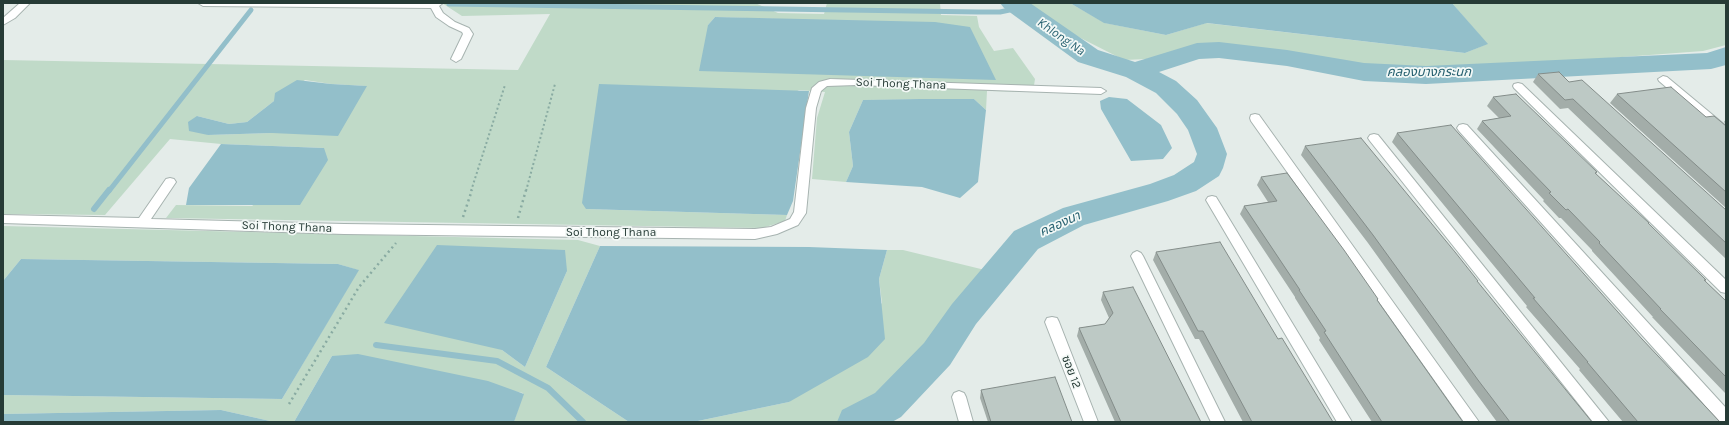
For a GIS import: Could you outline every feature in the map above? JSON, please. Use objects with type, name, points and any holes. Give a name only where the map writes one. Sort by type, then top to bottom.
[{"type":"street","points":[[3,22],[12,16],[25,3]]},
{"type":"street","points":[[203,3],[436,4],[439,15],[452,24],[466,30],[468,34],[456,59]]},
{"type":"street","points":[[1663,79],[1726,132]]},
{"type":"street","name":"Soi Thong Thana","points":[[3,219],[458,231],[755,234],[773,231],[794,222],[800,213],[811,108],[816,90],[819,86],[830,82],[1101,91]]},
{"type":"street","points":[[1518,86],[1726,288]]},
{"type":"street","points":[[1255,118],[1472,422]]},
{"type":"street","points":[[1463,128],[1726,418]]},
{"type":"street","points":[[1374,138],[1602,422]]},
{"type":"street","points":[[142,222],[170,182]]},
{"type":"street","points":[[1212,200],[1345,422]]},
{"type":"street","points":[[1137,256],[1218,422]]},
{"type":"street","name":"ซอย 12","points":[[1052,322],[1091,422]]},
{"type":"street","points":[[959,397],[966,422]]},
{"type":"path","points":[[514,232],[555,84]]},
{"type":"path","points":[[458,231],[505,85]]},
{"type":"path","points":[[289,404],[359,287],[408,230]]},
{"type":"green space","points":[[442,3],[755,3],[778,13],[824,14],[827,3],[940,3],[941,15],[977,16],[979,27],[994,51],[1013,48],[1035,79],[1033,92],[987,91],[986,110],[974,99],[863,100],[849,132],[853,166],[846,182],[812,179],[817,118],[825,92],[799,90],[586,209],[787,215],[785,221],[762,228],[166,218],[176,205],[252,206],[324,148],[221,144],[170,139],[105,215],[3,214],[3,60],[518,70],[550,14],[462,16]],"holes":[[[715,17],[779,19],[708,25]],[[305,80],[331,84],[366,86],[272,133],[208,135],[197,116],[229,124],[247,122]]]},
{"type":"green space","points":[[1024,3],[1070,3],[1105,23],[1166,35],[1206,23],[1465,53],[1487,44],[1452,3],[1726,3],[1726,45],[1703,51],[1542,63],[1402,69],[1271,54],[1210,44],[1147,59],[1124,60],[1053,24]]},
{"type":"green space","points":[[3,226],[578,240],[600,246],[546,367],[629,422],[514,422],[523,393],[332,356],[294,422],[269,422],[270,421],[221,410],[3,414],[3,395],[282,399],[358,270],[338,264],[21,259],[3,281]],"holes":[[[567,271],[525,367],[502,350]]]},
{"type":"green space","points":[[887,250],[903,250],[985,270],[958,309],[915,361],[877,403],[839,422],[693,422],[789,402],[882,303],[879,279]]},
{"type":"water","points":[[1070,3],[1452,3],[1488,44],[1465,53],[1207,23],[1166,35],[1104,23]]},
{"type":"water","points":[[715,17],[935,22],[970,27],[996,80],[699,71],[708,25]]},
{"type":"water","points":[[297,80],[367,86],[338,136],[272,133],[208,135],[189,131],[188,122],[197,116],[229,124],[247,122],[274,101],[275,93]]},
{"type":"water","points":[[599,84],[809,91],[793,201],[787,215],[586,209],[582,203]]},
{"type":"water","points":[[1109,97],[1127,99],[1161,125],[1172,148],[1163,159],[1131,161],[1101,109],[1100,101]]},
{"type":"water","points":[[974,99],[986,110],[978,182],[960,198],[922,187],[846,182],[853,166],[849,132],[863,100]]},
{"type":"water","points":[[221,144],[324,148],[328,160],[300,205],[186,205],[189,188]]},
{"type":"water","points":[[437,245],[565,250],[567,271],[525,367],[502,350],[384,323]]},
{"type":"water","points":[[600,246],[809,247],[887,250],[879,279],[885,339],[868,357],[789,402],[693,422],[629,422],[546,367]]},
{"type":"water","points":[[21,259],[338,264],[359,270],[282,399],[3,395],[3,281]]},
{"type":"water","points":[[358,354],[488,381],[524,394],[514,422],[294,422],[332,356]]},
{"type":"water","points":[[221,410],[270,421],[3,422],[3,414]]},
{"type":"building","points":[[1559,72],[1569,82],[1582,80],[1726,210],[1726,243],[1573,99],[1565,100],[1538,74]]},
{"type":"building","points":[[1671,87],[1706,117],[1714,116],[1726,126],[1726,192],[1617,94]]},
{"type":"building","points":[[1516,94],[1597,172],[1595,173],[1649,223],[1726,301],[1726,377],[1660,309],[1599,243],[1600,242],[1568,209],[1566,210],[1549,193],[1551,192],[1482,121],[1511,116],[1493,97]]},
{"type":"building","points":[[1451,125],[1642,339],[1720,422],[1638,422],[1533,298],[1535,298],[1397,133]]},
{"type":"building","points":[[1361,138],[1592,422],[1510,422],[1373,235],[1305,146]]},
{"type":"building","points":[[1287,173],[1344,250],[1378,299],[1377,300],[1463,422],[1382,422],[1324,332],[1326,331],[1300,290],[1244,206],[1277,201],[1261,177]]},
{"type":"building","points":[[1220,242],[1278,339],[1282,338],[1333,422],[1252,422],[1203,331],[1198,331],[1156,252]]},
{"type":"building","points":[[1133,287],[1201,422],[1121,422],[1079,328],[1105,324],[1113,313],[1103,292]]},
{"type":"building","points":[[1055,377],[1072,422],[991,422],[981,390]]},
{"type":"waterway","name":"Khlong Na","points":[[1013,3],[1088,56],[1136,71]]},
{"type":"waterway","points":[[449,4],[978,12],[1000,12],[1019,8]]},
{"type":"waterway","points":[[109,191],[251,10]]},
{"type":"waterway","name":"คลองบางกระนก","points":[[1136,71],[1159,62],[1197,51],[1219,50],[1287,58],[1364,72],[1426,75],[1711,61],[1726,55]]},
{"type":"waterway","name":"คลองนา","points":[[856,422],[888,405],[937,354],[964,314],[1026,240],[1074,216],[1157,193],[1185,183],[1208,168],[1212,154],[1202,128],[1187,107],[1166,87],[1136,71]]},
{"type":"waterway","points":[[94,209],[109,190]]},
{"type":"waterway","points":[[376,345],[497,361],[548,388],[583,422]]}]
